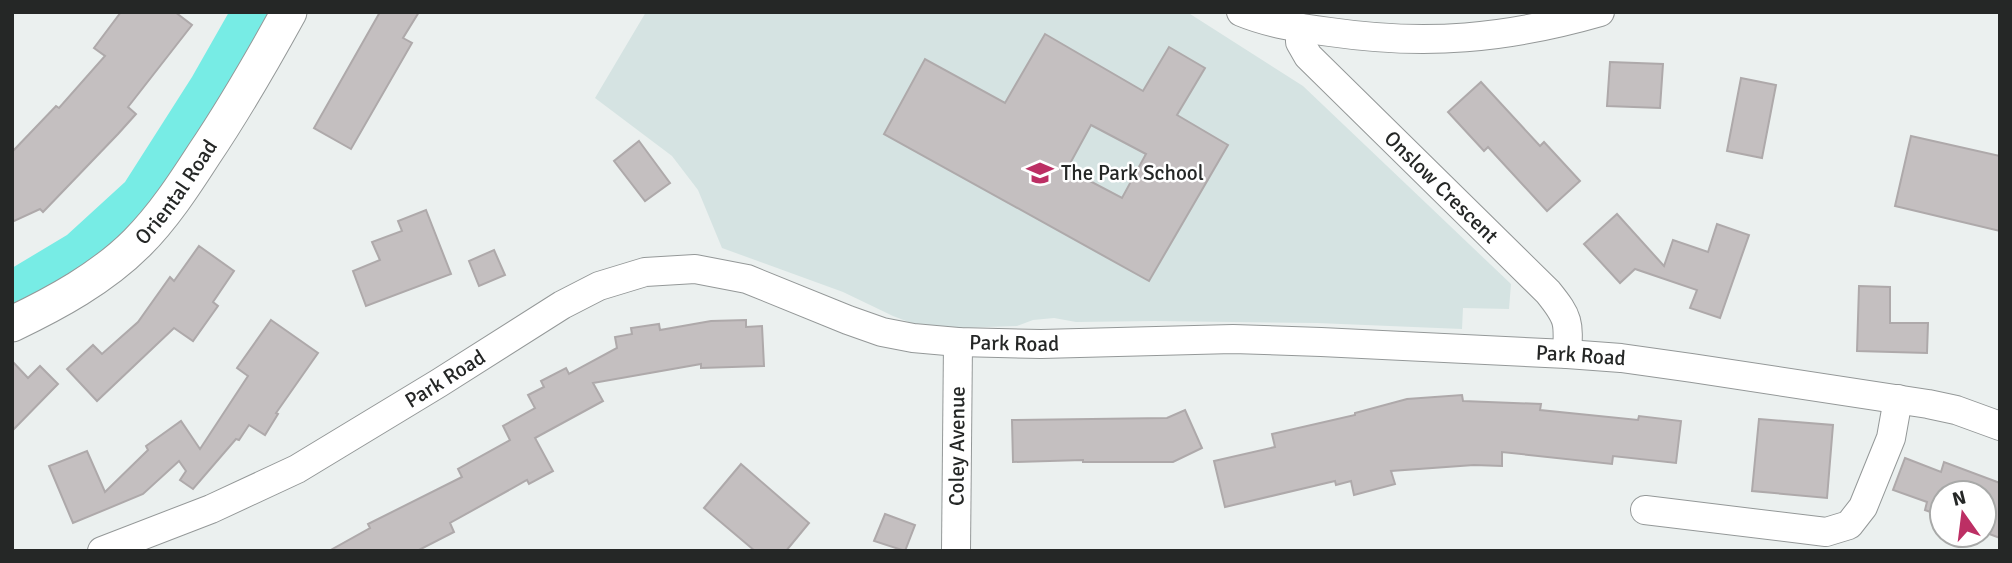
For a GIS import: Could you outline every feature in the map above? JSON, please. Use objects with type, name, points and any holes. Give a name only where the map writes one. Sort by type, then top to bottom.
[{"type":"street","name":"Oriental Road","points":[[12,324],[73,291],[110,266],[137,243],[190,176],[241,98],[289,12]]},
{"type":"street","points":[[1241,12],[1269,22],[1300,28],[1371,38],[1428,40],[1525,31],[1600,12]]},
{"type":"street","name":"Onslow Crescent","points":[[1300,28],[1300,42],[1308,56],[1548,292],[1564,313],[1569,327],[1567,354]]},
{"type":"street","name":"Park Road","points":[[102,551],[211,509],[297,470],[562,306],[599,286],[645,272],[695,269],[747,279],[848,320],[882,332],[913,338],[1041,344],[1246,340],[1321,342],[1621,358],[1898,399],[1956,410],[2000,426]]},
{"type":"street","name":"Coley Avenue","points":[[956,551],[958,342]]},
{"type":"street","points":[[1645,510],[1826,532],[1849,525],[1863,507],[1891,438],[1898,399]]},
{"type":"shaded area","points":[[229,12],[273,12],[231,90],[130,233],[45,294],[12,308],[12,268],[67,235],[125,182],[192,77]]},
{"type":"shaded area","name":"The Park School","points":[[646,12],[1187,12],[1303,86],[1511,284],[1509,309],[1463,308],[1462,329],[1317,323],[1076,322],[1054,318],[1033,320],[1017,326],[927,329],[843,292],[722,248],[698,190],[672,156],[595,98]]},
{"type":"building","points":[[121,12],[175,12],[192,25],[128,107],[136,114],[118,134],[43,212],[40,209],[12,222],[12,152],[56,106],[59,108],[105,56],[94,48]]},
{"type":"building","points":[[380,12],[419,12],[403,38],[412,43],[351,149],[314,128]]},
{"type":"building","points":[[1045,34],[1143,91],[1169,47],[1205,68],[1177,115],[1228,145],[1149,281],[884,134],[925,59],[1005,103]],"holes":[[[1091,125],[1146,154],[1122,198],[1067,169]]]},
{"type":"building","points":[[1610,62],[1663,64],[1660,108],[1607,106]]},
{"type":"building","points":[[1741,78],[1776,85],[1762,158],[1727,151]]},
{"type":"building","points":[[1481,82],[1540,146],[1544,142],[1580,181],[1547,211],[1488,147],[1484,151],[1448,112]]},
{"type":"building","points":[[1911,136],[2000,156],[2000,231],[1895,206]]},
{"type":"building","points":[[639,141],[670,183],[645,201],[614,161]]},
{"type":"building","points":[[426,210],[451,274],[366,306],[353,271],[380,260],[372,242],[402,231],[398,221]]},
{"type":"building","points":[[1617,214],[1664,266],[1673,240],[1708,252],[1717,224],[1749,235],[1720,318],[1690,308],[1697,290],[1635,269],[1620,283],[1584,244]]},
{"type":"building","points":[[199,246],[234,271],[213,302],[218,306],[193,341],[174,328],[97,401],[67,369],[93,345],[102,354],[138,322],[170,277],[174,281]]},
{"type":"building","points":[[494,250],[505,275],[479,286],[469,261]]},
{"type":"building","points":[[1859,286],[1890,287],[1890,323],[1928,323],[1927,353],[1857,351]]},
{"type":"building","points":[[271,320],[318,353],[276,413],[278,414],[265,435],[249,425],[239,440],[236,439],[193,489],[180,480],[186,471],[179,461],[143,494],[73,523],[49,466],[87,451],[105,492],[148,450],[146,446],[181,421],[200,449],[248,376],[237,368]]},
{"type":"building","points":[[746,320],[746,327],[762,326],[764,366],[701,368],[701,364],[593,383],[603,401],[535,438],[553,471],[529,484],[527,480],[450,523],[454,532],[417,551],[329,551],[370,528],[368,524],[462,477],[458,469],[510,440],[503,426],[535,408],[528,395],[544,387],[541,381],[566,368],[569,374],[617,348],[615,337],[632,334],[631,328],[659,324],[660,330],[711,321]]},
{"type":"building","points":[[12,361],[28,378],[40,366],[58,384],[12,431]]},
{"type":"building","points":[[1462,395],[1463,401],[1541,404],[1540,410],[1638,420],[1639,416],[1681,421],[1676,463],[1613,456],[1612,464],[1502,452],[1502,466],[1474,465],[1391,471],[1395,484],[1354,495],[1351,481],[1336,485],[1335,481],[1225,507],[1214,461],[1275,447],[1272,434],[1355,415],[1407,399]]},
{"type":"building","points":[[1185,410],[1202,448],[1173,462],[1013,462],[1012,420],[1167,418]]},
{"type":"building","points":[[1759,419],[1833,425],[1827,498],[1752,491]]},
{"type":"building","points":[[1905,458],[1941,472],[1944,462],[1989,479],[1928,479],[1928,511],[1925,510],[1927,502],[1893,490]]},
{"type":"building","points":[[741,464],[809,523],[786,551],[755,551],[704,508]]},
{"type":"building","points":[[1998,482],[2000,483],[2000,538],[1998,537]]},
{"type":"building","points":[[885,514],[915,525],[905,551],[874,541]]},
{"type":"place","name":"The Park School","points":[[1040,173]]}]
